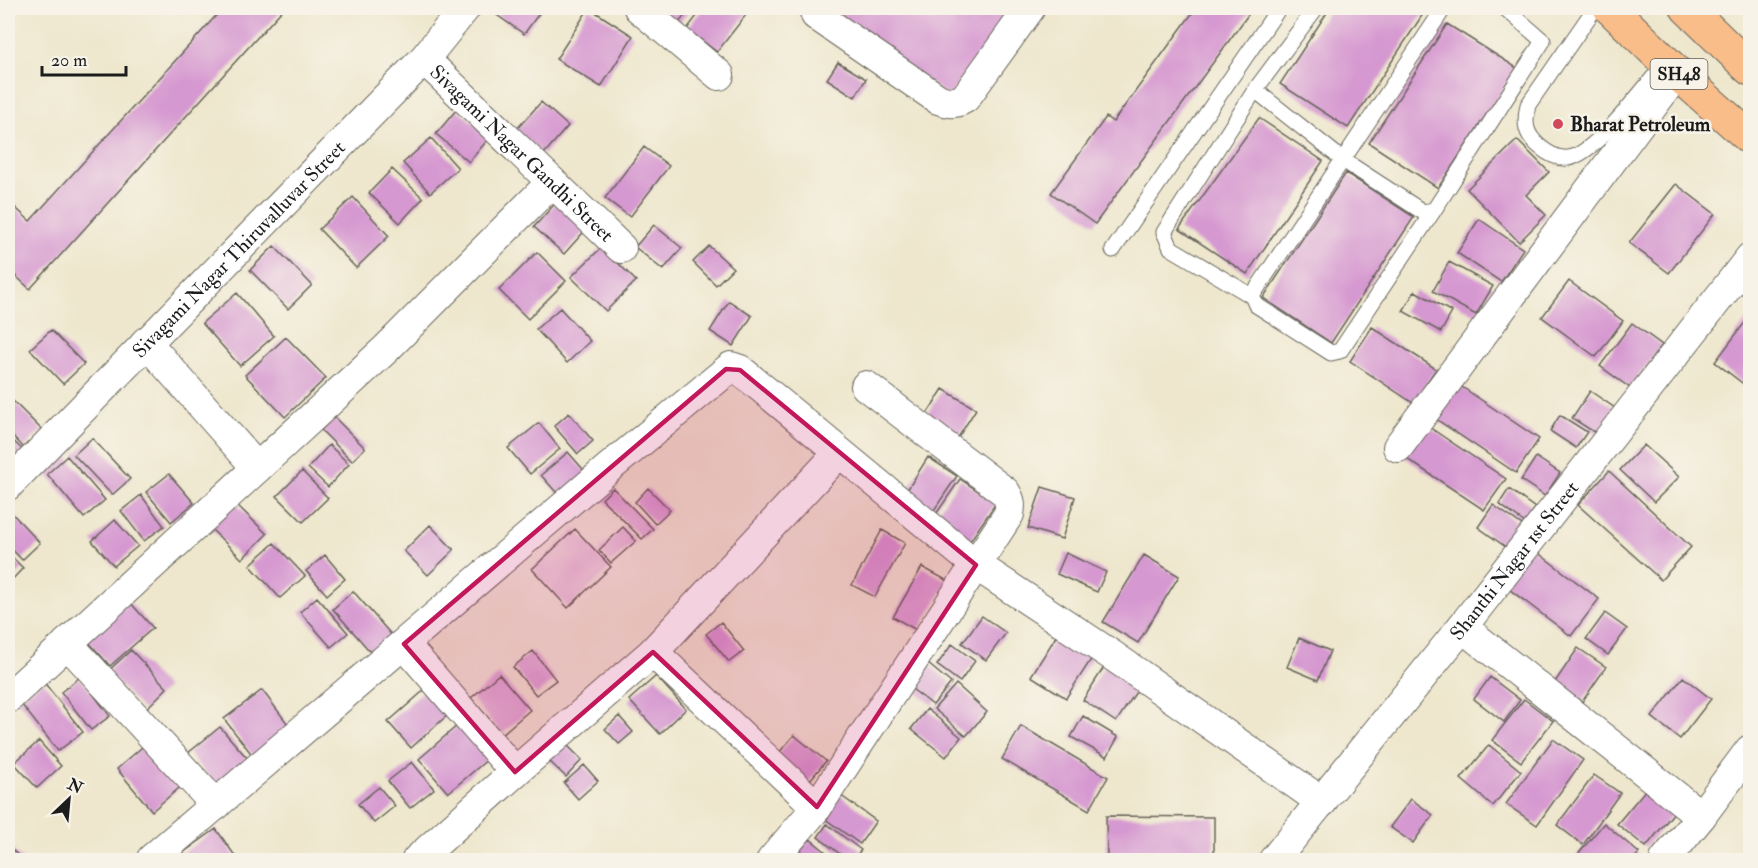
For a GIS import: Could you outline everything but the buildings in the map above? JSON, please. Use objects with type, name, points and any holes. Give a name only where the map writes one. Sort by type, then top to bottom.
[{"type":"main road","name":"SH48","points":[[1610,8],[1750,138]]},
{"type":"main road","name":"SH48","points":[[1686,8],[1750,69]]},
{"type":"street","name":"Sivagami Nagar Thiruvalluvar Street","points":[[8,485],[424,59],[465,8]]},
{"type":"street","points":[[639,8],[720,75]]},
{"type":"street","points":[[814,8],[816,15],[938,99],[950,103],[965,98],[1020,11]]},
{"type":"street","name":"Sivagami Nagar Gandhi Street","points":[[424,59],[621,248]]},
{"type":"street","points":[[1398,447],[1672,67]]},
{"type":"street","points":[[8,698],[386,349],[552,182]]},
{"type":"street","name":"Shanthi Nagar 1st Street","points":[[1274,861],[1462,627],[1750,258]]},
{"type":"street","points":[[146,342],[256,468]]},
{"type":"street","points":[[152,859],[731,367],[740,370],[976,565],[1113,656],[1322,802]]},
{"type":"street","points":[[772,861],[817,807],[1009,514],[1010,499],[1005,492],[866,386]]},
{"type":"street","points":[[417,861],[653,652],[839,453]]},
{"type":"street","points":[[1462,627],[1701,816]]},
{"type":"street","points":[[67,643],[216,805]]},
{"type":"street","points":[[404,644],[515,772]]},
{"type":"street","points":[[653,652],[817,807]]},
{"type":"street","points":[[1665,861],[1750,750]]},
{"type":"lane","points":[[1113,250],[1279,8]]},
{"type":"lane","points":[[1316,8],[1255,90],[1164,232],[1171,248],[1252,296],[1256,305],[1331,353],[1340,351],[1543,41],[1505,8]]},
{"type":"lane","points":[[1252,296],[1444,8]]},
{"type":"lane","points":[[1595,8],[1528,105],[1524,122],[1528,135],[1539,146],[1554,156],[1567,159],[1578,156],[1603,135],[1672,67]]},
{"type":"lane","points":[[1255,90],[1343,160],[1423,212],[1434,210]]},
{"type":"highlighted area","points":[[726,369],[740,370],[976,565],[817,807],[653,652],[515,772],[404,644]]},
{"type":"place","name":"Bharat Petroleum","points":[[1558,124]]}]
